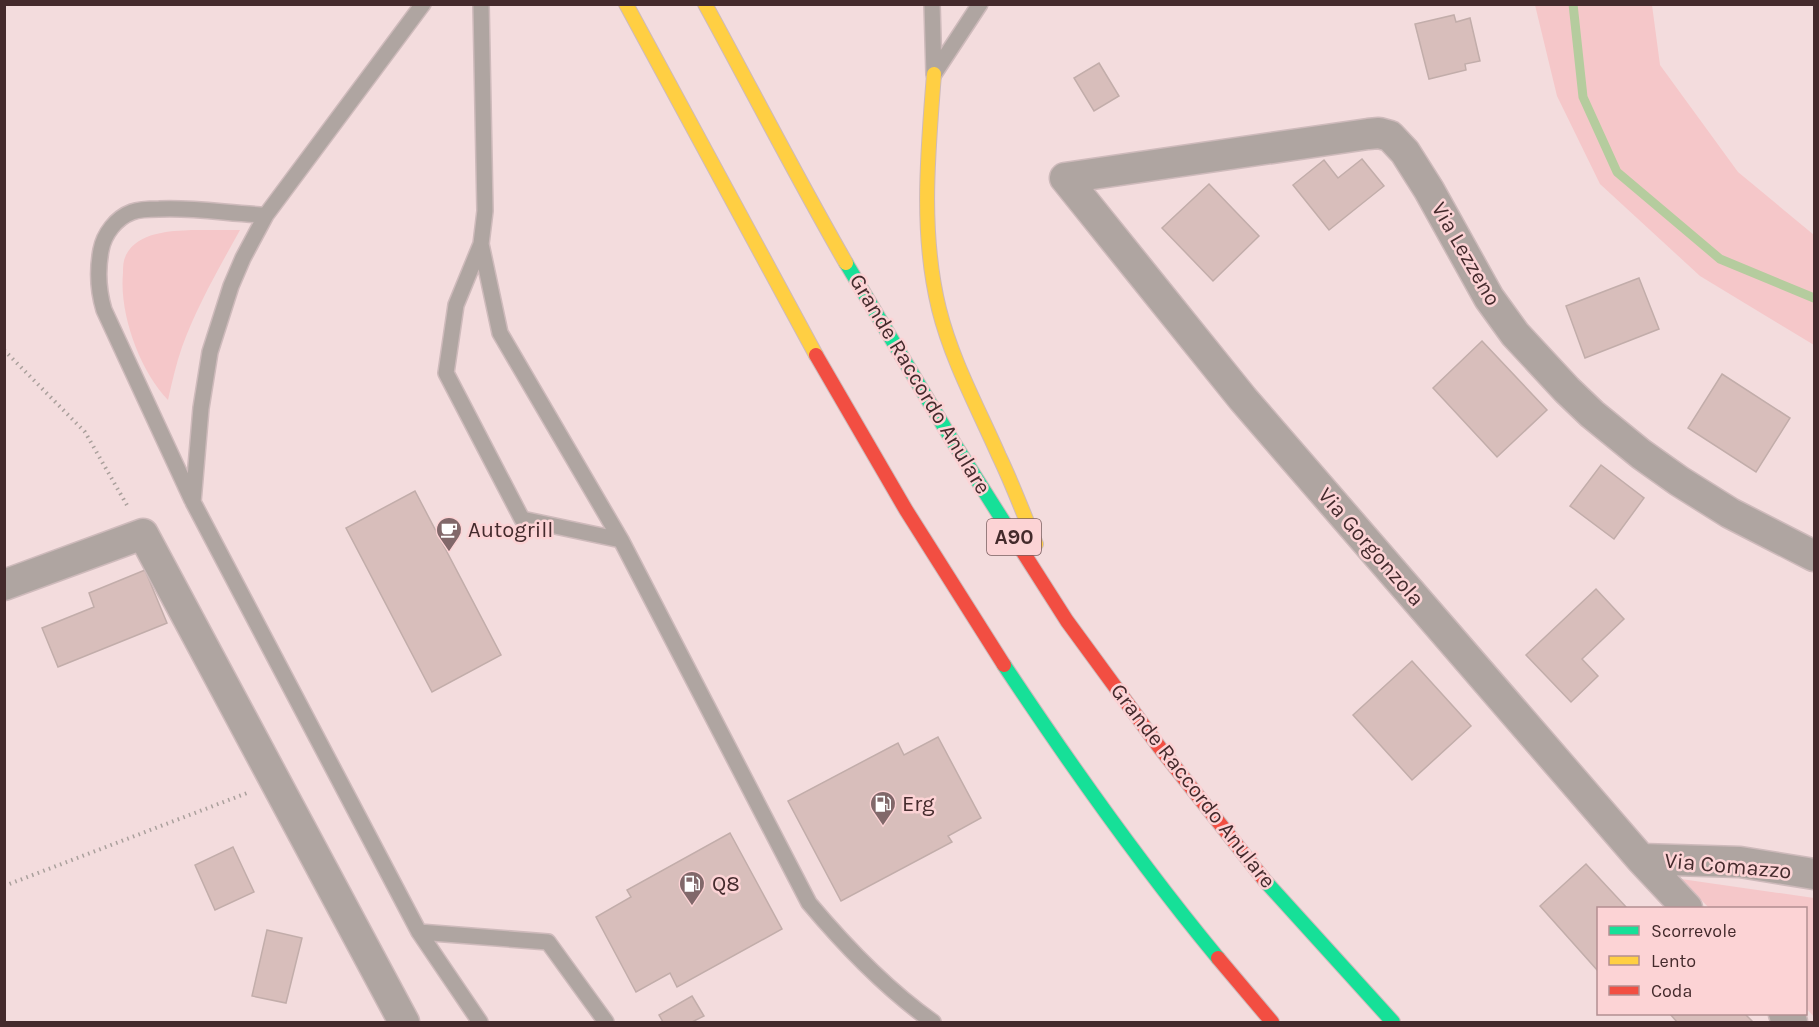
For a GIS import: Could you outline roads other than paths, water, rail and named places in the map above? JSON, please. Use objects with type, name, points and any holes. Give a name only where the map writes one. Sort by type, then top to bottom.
[{"type":"highway","points":[[626,4],[732,203],[878,463],[981,628],[1062,751],[1122,836],[1272,1023]]},
{"type":"highway","name":"Grande Raccordo Anulare","points":[[705,4],[807,195],[861,289],[952,440],[1067,621],[1160,748],[1258,873],[1393,1023]]},
{"type":"highway","points":[[934,74],[926,187],[929,248],[939,309],[963,379],[1000,457],[1067,621]]},
{"type":"street","name":"Via Lezzeno","points":[[1065,178],[1368,134],[1379,133],[1390,136],[1405,152],[1429,190],[1489,298],[1515,334],[1567,390],[1615,434],[1679,481],[1730,513],[1815,556]]},
{"type":"street","name":"Via Gorgonzola","points":[[1065,178],[1243,399],[1685,907]]},
{"type":"street","points":[[4,585],[143,534],[404,1023]]},
{"type":"street","name":"Via Comazzo","points":[[1641,859],[1740,862],[1815,874]]},
{"type":"lane","points":[[193,502],[201,408],[210,352],[231,286],[243,258],[266,215],[423,4]]},
{"type":"lane","points":[[482,4],[485,211],[481,244],[456,305],[446,373],[522,519],[621,540]]},
{"type":"lane","points":[[932,4],[934,74]]},
{"type":"lane","points":[[934,74],[980,4]]},
{"type":"lane","points":[[266,215],[182,208],[132,212],[112,225],[103,242],[98,278],[100,297],[193,502],[419,932],[480,1023]]},
{"type":"lane","points":[[481,244],[500,333],[621,540],[808,903],[848,949],[912,1008],[933,1023]]},
{"type":"lane","points":[[419,932],[548,942],[606,1023]]},
{"type":"waterway","points":[[1573,4],[1583,97],[1617,172],[1720,259],[1814,298]]},
{"type":"place","name":"Autogrill","points":[[449,553]]},
{"type":"place","name":"Erg","points":[[883,827]]},
{"type":"place","name":"Q8","points":[[692,907]]}]
